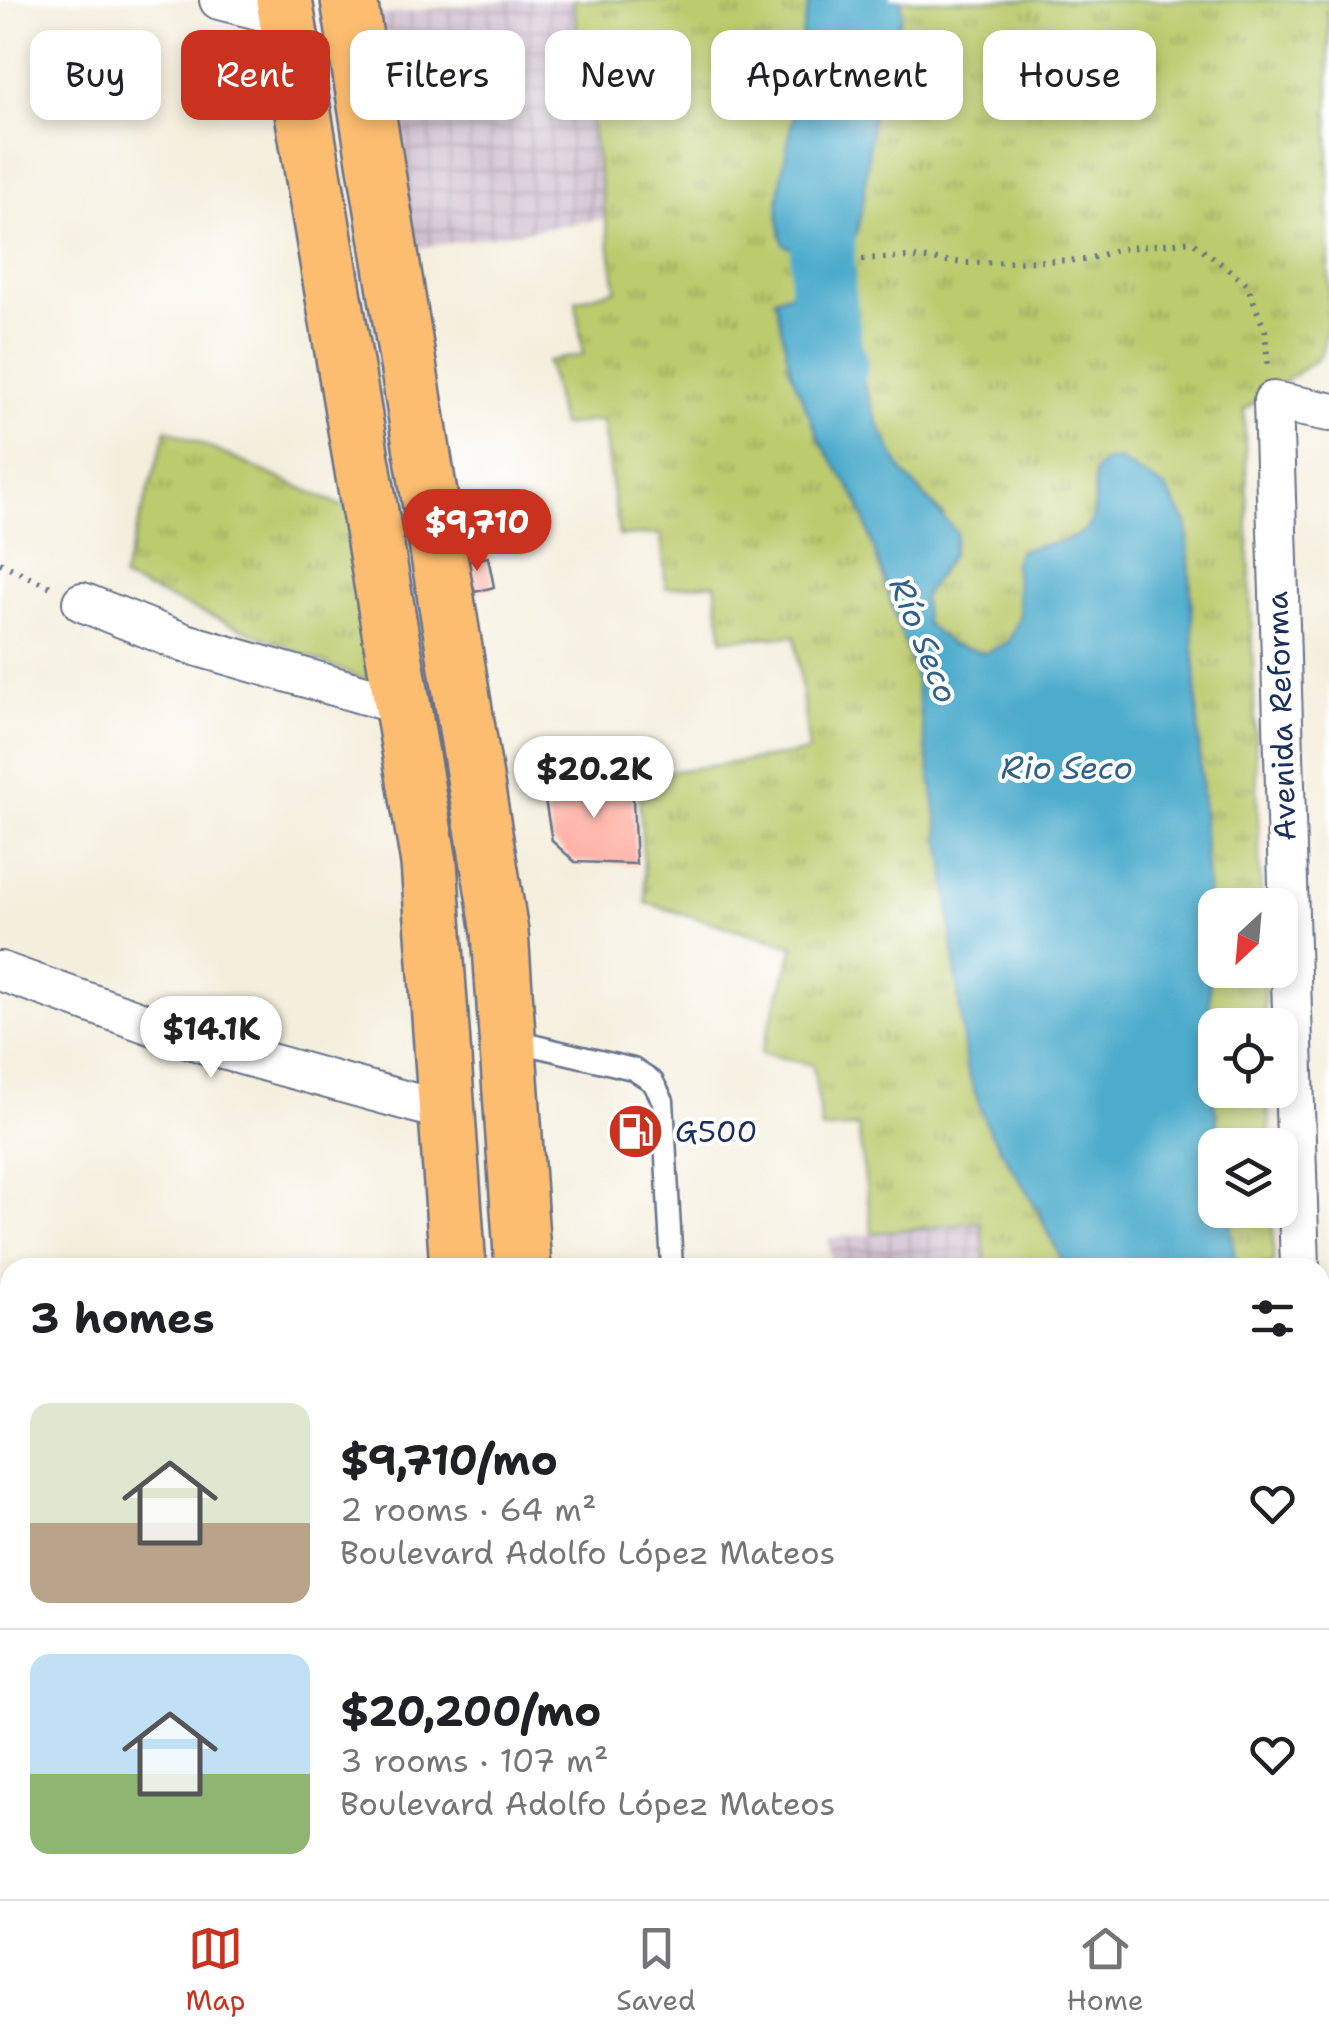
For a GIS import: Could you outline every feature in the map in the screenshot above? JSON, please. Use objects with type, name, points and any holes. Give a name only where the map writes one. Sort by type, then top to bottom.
[{"type":"main road","points":[[348,0],[500,932],[522,1258]]},
{"type":"main road","points":[[285,8],[429,863],[457,1258]]},
{"type":"main road","points":[[329,260],[389,251]]},
{"type":"street","points":[[220,0],[285,8]]},
{"type":"street","points":[[1273,401],[1329,412]]},
{"type":"street","name":"Avenida Reforma","points":[[1273,401],[1300,1258]]},
{"type":"street","points":[[82,602],[185,643],[403,706]]},
{"type":"street","points":[[0,971],[216,1048],[447,1112]]},
{"type":"lane","points":[[507,1040],[633,1069],[653,1082],[663,1101],[671,1258]]},
{"type":"path","points":[[862,258],[908,257],[966,263],[1085,260],[1120,250],[1192,240],[1247,284],[1265,331],[1273,401]]},
{"type":"path","points":[[0,564],[82,602]]},
{"type":"shaded area","points":[[507,0],[573,0],[578,30],[545,30],[545,120],[592,120],[608,218],[406,250],[384,120],[525,120],[525,30],[369,30],[367,17]]},
{"type":"shaded area","points":[[982,1222],[985,1258],[831,1258],[829,1238]]},
{"type":"green space","points":[[573,0],[1329,0],[1329,323],[1320,357],[1244,410],[1260,888],[1207,888],[1187,523],[1095,471],[1094,517],[1083,533],[1062,542],[1035,546],[1014,563],[1020,615],[1009,643],[985,653],[950,644],[925,623],[923,597],[952,554],[943,515],[902,471],[877,421],[853,353],[854,269],[775,298],[821,443],[858,500],[914,672],[945,866],[966,1067],[1061,1258],[985,1258],[981,1222],[872,1233],[858,1127],[822,1130],[813,1065],[761,1053],[794,946],[646,903],[638,776],[809,752],[795,636],[723,639],[715,583],[666,588],[661,534],[619,536],[602,420],[561,426],[547,361],[583,355],[576,301],[616,289],[591,120],[691,120],[691,30],[577,30]]},
{"type":"green space","points":[[167,429],[349,509],[384,688],[122,579]]},
{"type":"green space","points":[[1209,988],[1264,988],[1265,1008],[1210,1008]]},
{"type":"green space","points":[[1215,1108],[1269,1108],[1269,1128],[1218,1128]]},
{"type":"green space","points":[[1231,1228],[1273,1228],[1274,1258],[1235,1258]]},
{"type":"water","points":[[810,0],[902,0],[896,30],[804,30]]},
{"type":"water","points":[[792,120],[872,120],[864,197],[856,236],[848,243],[802,251],[784,245],[778,215]]},
{"type":"water","name":"Rio Seco","points":[[854,269],[853,353],[877,421],[902,471],[957,533],[952,554],[923,597],[925,623],[950,644],[985,653],[1009,642],[1020,615],[1014,563],[1019,550],[1064,541],[1084,531],[1094,512],[1095,471],[1105,461],[1119,460],[1166,489],[1187,523],[1207,888],[1198,888],[1198,988],[1209,988],[1210,1008],[1198,1008],[1198,1108],[1215,1108],[1218,1128],[1198,1128],[1198,1228],[1231,1228],[1235,1258],[1061,1258],[1039,1211],[987,1127],[966,1067],[945,866],[914,672],[858,500],[821,443],[791,372],[775,298]]},
{"type":"building","points":[[488,557],[494,587],[475,592],[473,585],[463,587],[458,563]]},
{"type":"building","points":[[632,779],[636,864],[575,862],[552,841],[543,788]]},
{"type":"waterway","name":"Río Seco","points":[[835,366],[822,281],[826,129],[858,0]]},
{"type":"place","name":"G500","points":[[636,1131]]}]
